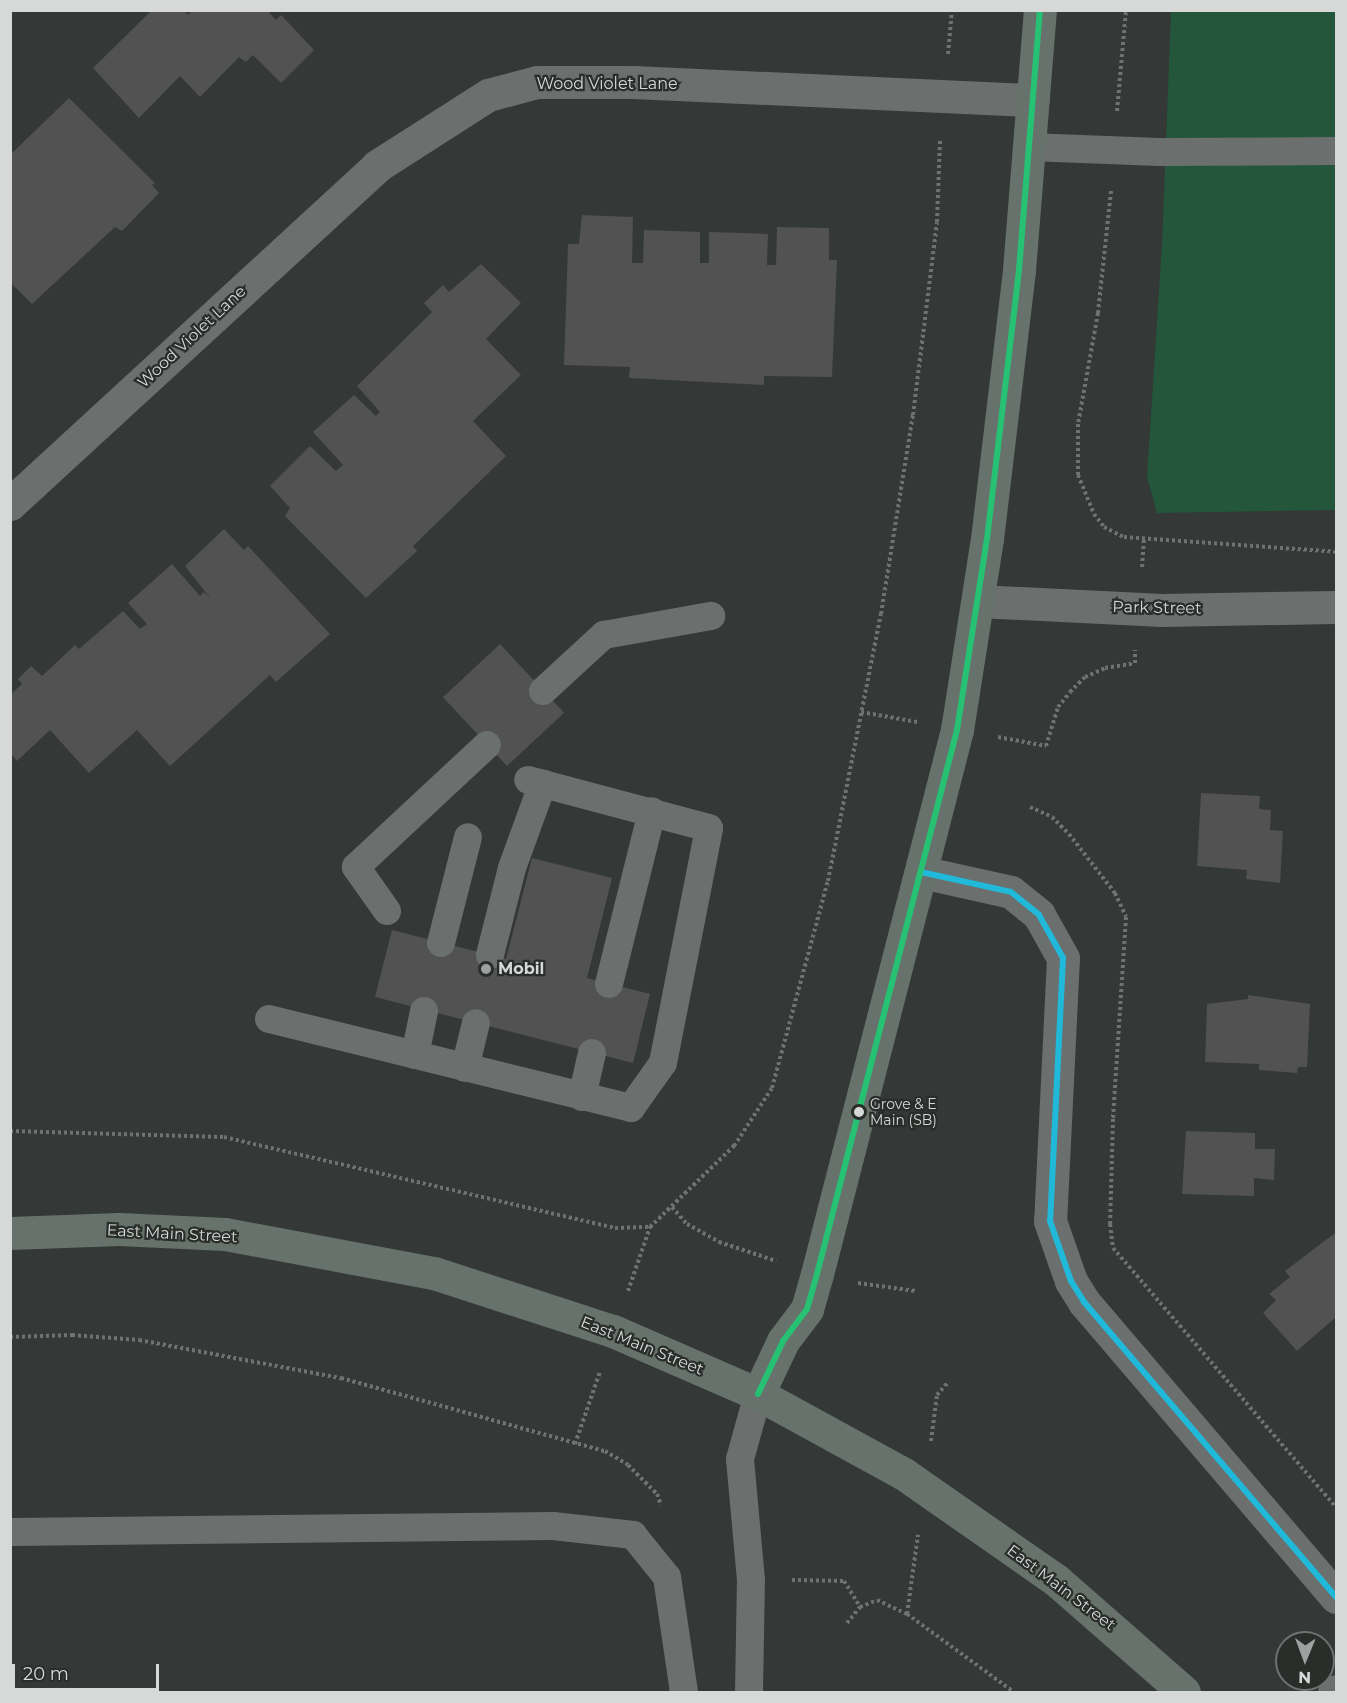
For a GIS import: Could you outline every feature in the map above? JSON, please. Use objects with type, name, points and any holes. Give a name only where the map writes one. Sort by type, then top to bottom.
[{"type":"main road","points":[[758,1394],[783,1341],[807,1308],[957,730],[978,601],[1019,270],[1040,10]]},
{"type":"main road","name":"East Main Street","points":[[10,1233],[118,1229],[225,1234],[434,1273],[614,1331],[758,1394],[904,1474],[1047,1574],[1112,1626],[1184,1692]]},
{"type":"street","name":"Wood Violet Lane","points":[[10,504],[377,166],[489,95],[537,82],[633,82],[1033,100]]},
{"type":"street","name":"Park Street","points":[[978,601],[1162,610],[1336,607]]},
{"type":"street","points":[[921,872],[1011,892],[1039,915],[1063,958],[1050,1221],[1071,1281],[1084,1302],[1336,1597]]},
{"type":"lane","points":[[1029,147],[1114,150],[1336,151]]},
{"type":"lane","points":[[543,691],[604,634],[711,616]]},
{"type":"lane","points":[[387,911],[356,867],[487,745]]},
{"type":"lane","points":[[269,1019],[631,1108],[663,1063],[709,828],[652,811],[535,782],[490,955]]},
{"type":"lane","points":[[609,984],[652,811]]},
{"type":"lane","points":[[441,943],[468,837]]},
{"type":"lane","points":[[415,1055],[424,1011]]},
{"type":"lane","points":[[465,1068],[476,1023]]},
{"type":"lane","points":[[582,1097],[592,1053]]},
{"type":"lane","points":[[749,1692],[751,1580],[740,1459],[758,1394]]},
{"type":"lane","points":[[10,1532],[553,1526],[633,1535],[667,1577],[684,1692]]},
{"type":"path","points":[[949,49],[952,10]]},
{"type":"path","points":[[1126,10],[1098,313],[1078,424],[1078,475],[1094,514],[1104,527],[1124,537],[1336,552]]},
{"type":"path","points":[[861,712],[914,415],[938,213],[940,145]]},
{"type":"path","points":[[1141,576],[1144,538]]},
{"type":"path","points":[[1046,746],[1058,707],[1085,676],[1105,668],[1135,663]]},
{"type":"path","points":[[1030,807],[1052,817],[1069,834],[1115,893],[1126,917],[1113,1119],[1110,1224],[1113,1248],[1336,1507]]},
{"type":"path","points":[[10,1337],[72,1335],[140,1340],[340,1378],[605,1451],[628,1465],[657,1494],[665,1514]]},
{"type":"path","points":[[751,1580],[844,1581],[860,1607]]},
{"type":"path","points":[[847,1623],[860,1607],[877,1600],[907,1614],[1014,1692]]},
{"type":"green space","points":[[1171,11],[1336,11],[1336,510],[1157,513],[1147,477],[1162,244]]},
{"type":"building","points":[[152,10],[184,10],[188,15],[193,10],[267,10],[276,20],[281,15],[314,50],[281,83],[253,55],[246,62],[239,57],[200,97],[180,76],[139,118],[93,68]]},
{"type":"building","points":[[69,98],[155,183],[152,185],[159,193],[122,231],[115,227],[32,304],[10,282],[10,155]]},
{"type":"building","points":[[582,215],[633,217],[632,263],[643,263],[644,230],[700,232],[700,263],[709,263],[709,232],[768,234],[767,265],[776,265],[777,227],[829,228],[829,260],[837,260],[832,377],[764,376],[764,385],[629,378],[630,367],[564,365],[568,244],[579,244]]},
{"type":"building","points":[[481,264],[521,303],[486,339],[521,375],[473,421],[506,456],[413,546],[417,551],[366,598],[285,516],[290,508],[270,486],[310,446],[336,471],[343,465],[313,432],[354,395],[376,416],[380,412],[357,386],[432,312],[424,303],[443,285],[449,292]]},
{"type":"building","points":[[224,529],[244,550],[248,546],[330,634],[276,682],[270,675],[170,766],[137,730],[89,773],[50,730],[17,761],[10,753],[10,695],[22,684],[18,679],[31,666],[42,676],[75,645],[79,649],[123,611],[140,629],[147,624],[128,603],[172,564],[200,596],[204,592],[211,599],[185,566]]},
{"type":"building","points":[[500,644],[564,713],[507,766],[443,697]]},
{"type":"building","points":[[1201,793],[1260,796],[1259,809],[1271,810],[1270,830],[1283,831],[1280,883],[1246,879],[1247,870],[1197,866]]},
{"type":"building","name":"Mobil","points":[[532,858],[612,878],[587,978],[650,994],[633,1063],[375,997],[392,930],[506,959]]},
{"type":"building","points":[[1248,995],[1310,1004],[1307,1067],[1298,1067],[1297,1073],[1259,1070],[1259,1064],[1205,1062],[1207,1004],[1248,999]]},
{"type":"building","points":[[1186,1131],[1255,1133],[1255,1149],[1275,1149],[1274,1180],[1254,1178],[1254,1196],[1182,1194]]},
{"type":"building","points":[[1335,1233],[1336,1317],[1297,1351],[1263,1313],[1276,1300],[1269,1294],[1290,1277],[1285,1271]]},
{"type":"transit line","points":[[758,1394],[783,1341],[807,1309],[957,730],[987,539],[1019,270],[1040,10]]},
{"type":"transit line","points":[[921,872],[1011,892],[1039,915],[1063,958],[1050,1221],[1071,1281],[1084,1302],[1336,1597]]},
{"type":"place","name":"Mobil","points":[[486,969]]},
{"type":"place","name":"Grove & E Main (SB)","points":[[859,1112]]}]
